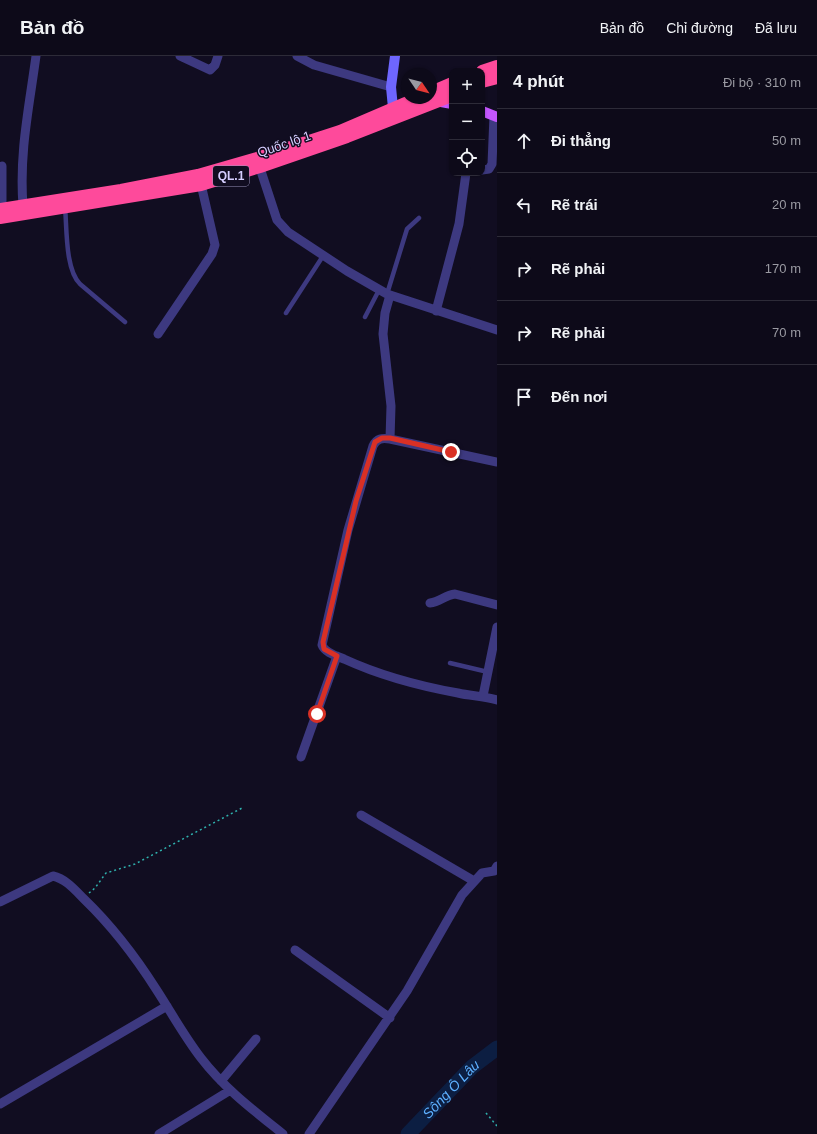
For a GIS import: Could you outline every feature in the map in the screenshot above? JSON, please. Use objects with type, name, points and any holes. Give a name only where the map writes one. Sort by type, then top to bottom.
[{"type":"highway","points":[[485,70],[497,66]]},
{"type":"highway","points":[[485,81],[497,78]]},
{"type":"highway","name":"Quốc lộ 1","points":[[437,95],[449,85]]},
{"type":"highway","name":"Quốc lộ 1","points":[[437,97],[449,96]]},
{"type":"highway","name":"Quốc lộ 1","points":[[259,163],[403,104]]},
{"type":"highway","name":"Quốc lộ 1","points":[[1,212],[65,204],[200,180],[347,138],[419,104]]},
{"type":"highway","name":"Quốc lộ 1","points":[[1,212],[23,206],[65,204]]},
{"type":"main road","points":[[437,98],[449,103]]},
{"type":"main road","points":[[485,112],[496,116]]},
{"type":"street","points":[[23,206],[22,158],[24,128],[36,56]]},
{"type":"street","points":[[180,56],[210,70],[215,65],[218,56]]},
{"type":"street","points":[[297,56],[314,65],[391,87]]},
{"type":"street","points":[[393,108],[391,87],[395,56]]},
{"type":"street","points":[[485,170],[489,169],[492,164],[496,116]]},
{"type":"street","points":[[259,163],[279,224],[288,232],[323,256],[385,293],[497,330]]},
{"type":"street","points":[[1,212],[2,166]]},
{"type":"street","points":[[436,310],[459,224],[466,176]]},
{"type":"street","points":[[158,334],[212,254],[216,245],[200,180]]},
{"type":"street","points":[[385,293],[385,313],[382,334],[391,406],[390,438]]},
{"type":"street","points":[[497,462],[390,438],[379,439],[373,446],[348,530],[322,644],[324,649],[337,656],[395,679],[497,700]]},
{"type":"street","points":[[430,603],[438,602],[449,595],[455,594],[497,605]]},
{"type":"street","points":[[483,696],[497,627]]},
{"type":"street","points":[[301,757],[337,656]]},
{"type":"street","points":[[361,815],[474,881]]},
{"type":"street","points":[[309,1134],[390,1018],[416,976],[457,903],[482,873],[496,871]]},
{"type":"street","points":[[0,902],[53,876],[64,880],[82,896],[115,931],[167,1006],[190,1044],[229,1091],[283,1134]]},
{"type":"street","points":[[295,950],[390,1018]]},
{"type":"street","points":[[0,1104],[167,1006]]},
{"type":"street","points":[[221,1081],[256,1039]]},
{"type":"street","points":[[159,1134],[229,1091]]},
{"type":"lane","points":[[65,204],[71,267],[74,277],[80,284],[125,322]]},
{"type":"lane","points":[[365,317],[385,293],[407,229],[419,218]]},
{"type":"lane","points":[[286,313],[323,256]]},
{"type":"lane","points":[[450,662],[488,672]]},
{"type":"path","points":[[82,896],[95,888],[106,873],[135,864],[244,807]]},
{"type":"path","points":[[486,1113],[497,1126]]},
{"type":"waterway","name":"Sông Ô Lâu","points":[[408,1134],[472,1067],[497,1048]]},
{"type":"route","points":[[317,714],[337,656],[324,649],[322,644],[348,530],[375,442],[382,438],[390,438],[451,452]]}]
